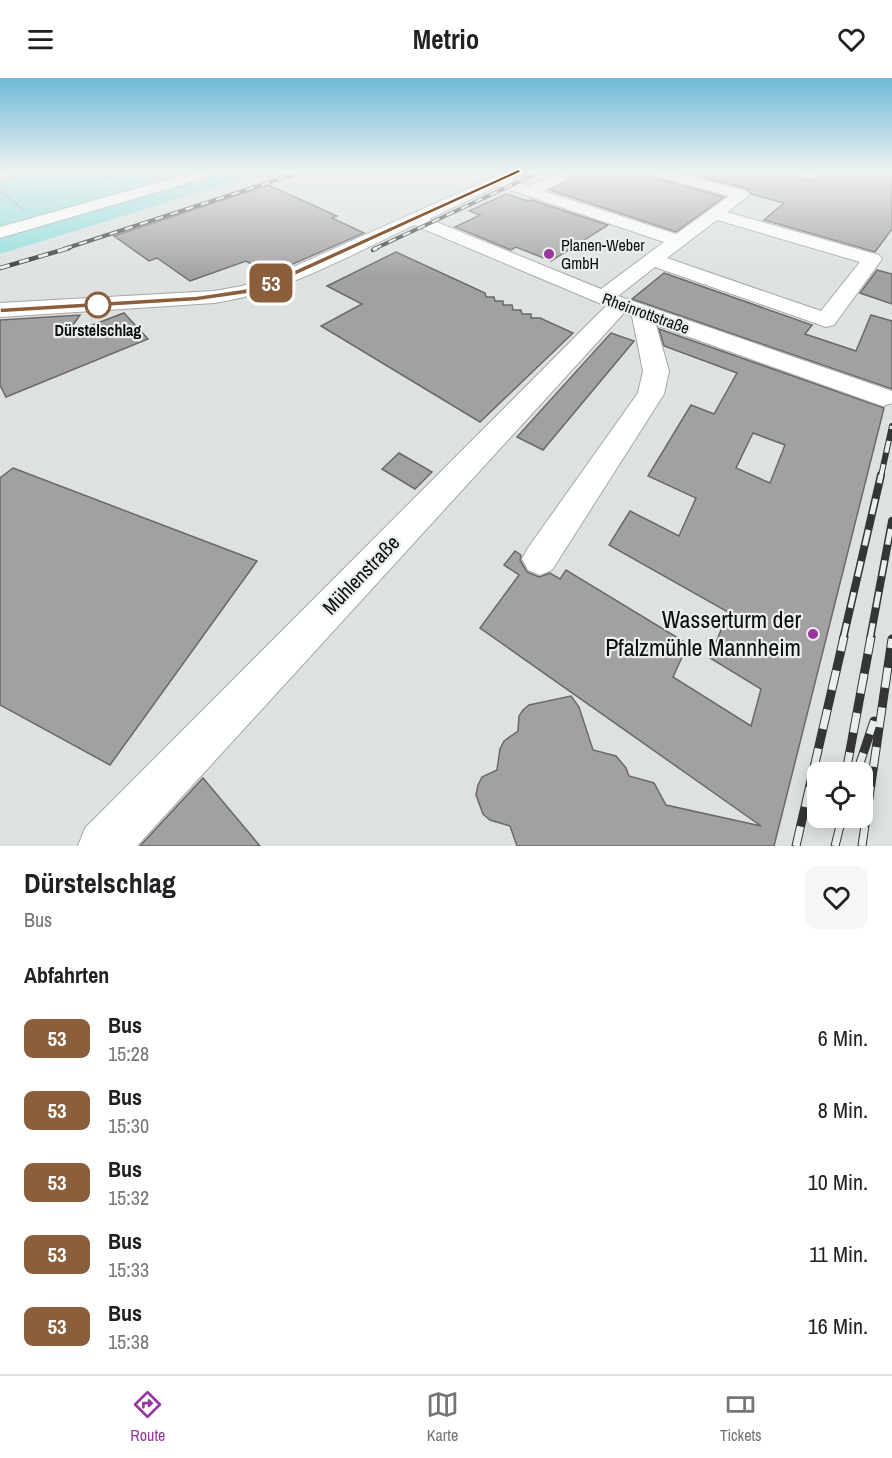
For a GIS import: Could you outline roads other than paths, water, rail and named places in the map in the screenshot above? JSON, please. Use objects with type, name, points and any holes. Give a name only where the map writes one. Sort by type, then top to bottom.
[{"type":"street","points":[[0,233],[92,207]]},
{"type":"street","points":[[0,310],[197,299],[246,292],[278,281],[438,207]]},
{"type":"street","points":[[575,207],[678,241]]},
{"type":"street","name":"Mühlenstraße","points":[[103,846],[622,304],[653,260],[724,207]]},
{"type":"street","points":[[653,260],[826,320],[872,259],[714,214]]},
{"type":"street","name":"Rheinrottstraße","points":[[412,218],[622,304],[884,397]]},
{"type":"street","points":[[540,558],[651,394],[656,371],[622,304]]},
{"type":"railway","points":[[64,249],[194,207]]},
{"type":"railway","points":[[374,249],[465,207]]},
{"type":"railway","points":[[0,268],[69,248]]},
{"type":"railway","points":[[373,250],[377,248]]},
{"type":"railway","points":[[881,476],[892,426]]},
{"type":"railway","points":[[843,639],[881,475]]},
{"type":"railway","points":[[870,639],[892,521]]},
{"type":"railway","points":[[796,846],[844,637]]},
{"type":"railway","points":[[848,762],[871,637]]},
{"type":"railway","points":[[862,846],[892,639]]},
{"type":"railway","points":[[860,762],[874,721]]},
{"type":"railway","points":[[835,846],[840,828]]},
{"type":"place","name":"Planen-Weber GmbH","points":[[549,254]]},
{"type":"place","name":"Dürstelschlag","points":[[98,305]]},
{"type":"place","name":"Wasserturm der Pfalzmühle Mannheim","points":[[813,634]]}]
